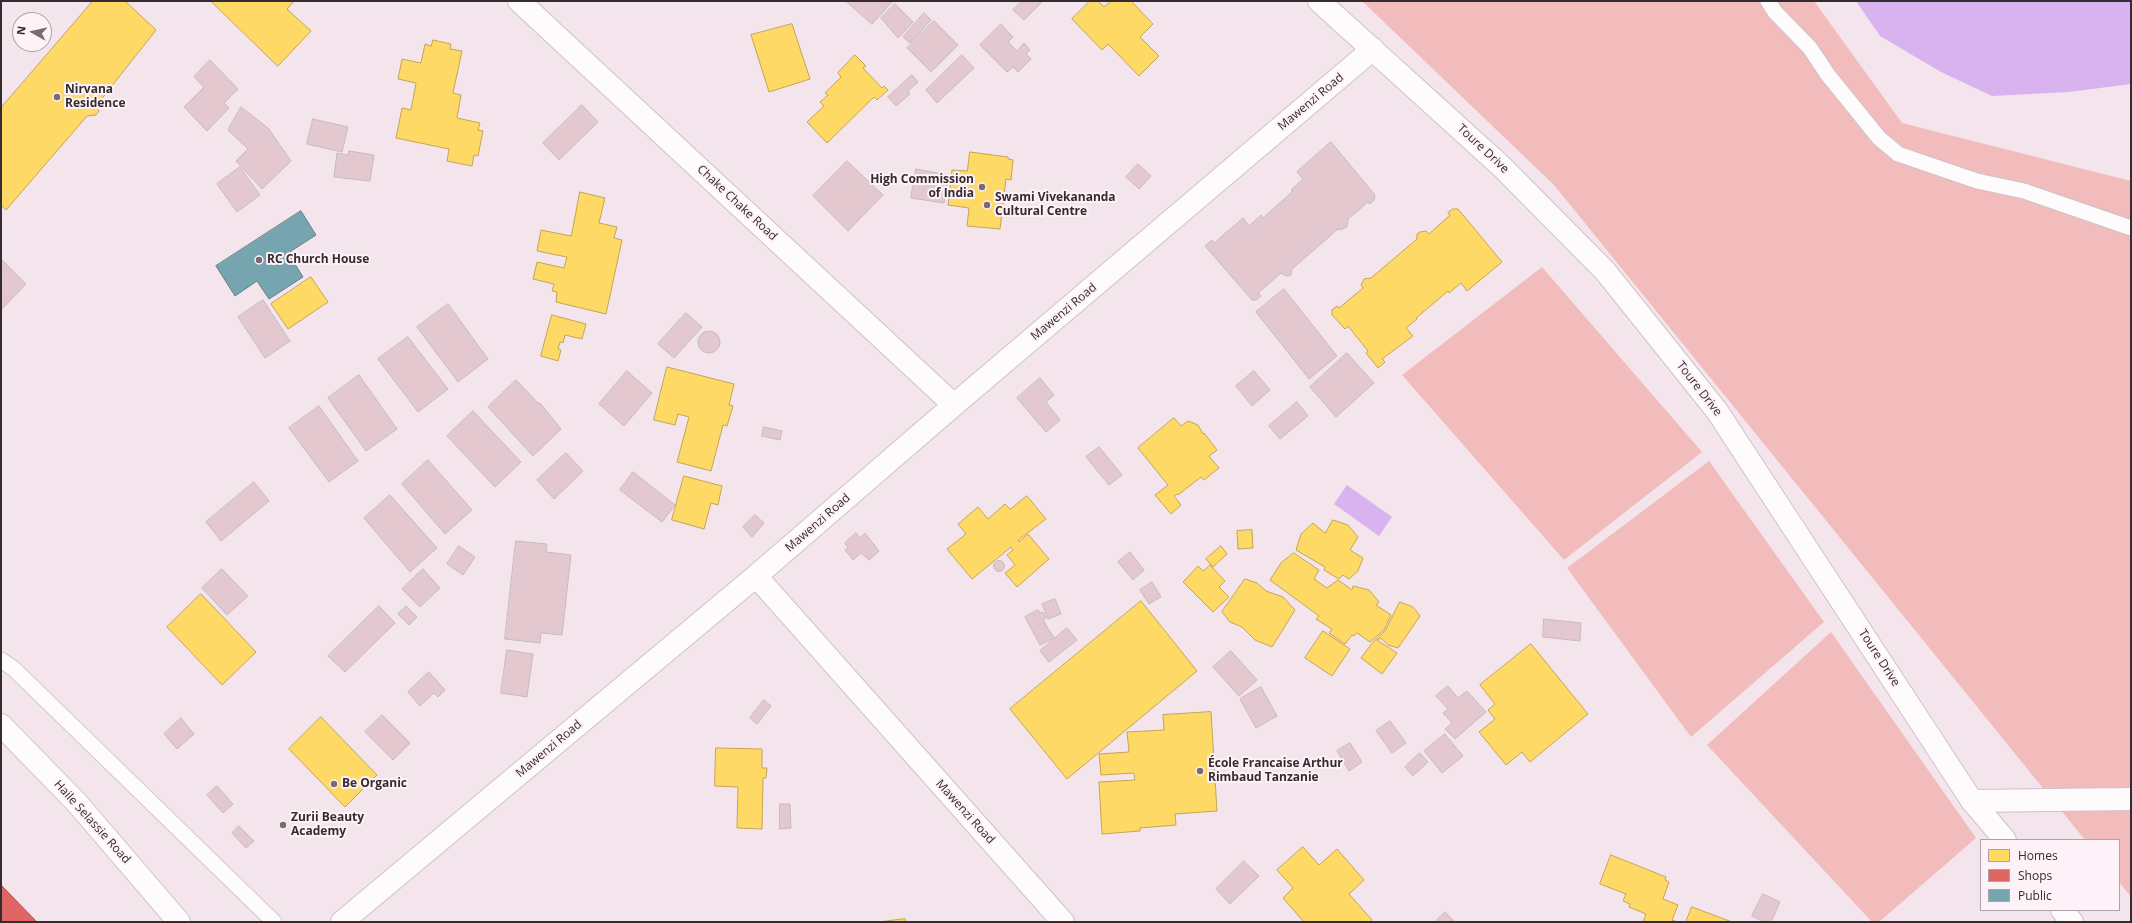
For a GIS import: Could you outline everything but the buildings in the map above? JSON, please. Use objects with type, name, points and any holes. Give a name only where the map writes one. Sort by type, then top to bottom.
[{"type":"street","name":"Chake Chake Road","points":[[519,1],[954,405]]},
{"type":"street","name":"Toure Drive","points":[[1319,1],[1501,166],[1605,271],[1718,411],[1972,801],[2004,839]]},
{"type":"street","name":"Mawenzi Road","points":[[342,922],[756,576],[954,405],[1372,49]]},
{"type":"street","name":"Mawenzi Road","points":[[756,576],[1063,922]]},
{"type":"street","name":"Haile Selassie Road","points":[[1,724],[77,803],[179,922]]},
{"type":"street","points":[[1972,801],[2131,799]]},
{"type":"street","points":[[2063,911],[2072,922]]},
{"type":"lane","points":[[1768,1],[1775,12],[1810,48],[1828,75],[1879,138],[1898,154],[1977,181],[2024,191],[2131,228]]},
{"type":"lane","points":[[1,660],[14,668],[274,922]]},
{"type":"shaded area","points":[[1362,1],[1814,1],[1902,123],[2131,181],[2131,897],[2120,883],[2120,839],[2084,839],[1554,185]]},
{"type":"shaded area","points":[[1856,1],[2131,1],[2131,84],[2069,92],[1992,96],[1941,72],[1880,36]]},
{"type":"shaded area","points":[[1542,267],[1702,452],[1564,560],[1402,375]]},
{"type":"shaded area","points":[[1709,461],[1824,622],[1691,737],[1567,568]]},
{"type":"shaded area","points":[[1347,485],[1392,517],[1379,536],[1334,504]]},
{"type":"shaded area","points":[[1831,632],[1976,838],[1879,922],[1872,922],[1707,745]]},
{"type":"place","name":"Nirvana Residence","points":[[57,97]]},
{"type":"place","name":"High Commission of India","points":[[982,187]]},
{"type":"place","name":"Swami Vivekananda Cultural Centre","points":[[987,205]]},
{"type":"place","name":"RC Church House","points":[[259,260]]},
{"type":"place","name":"École Francaise Arthur Rimbaud Tanzanie","points":[[1200,771]]},
{"type":"place","name":"Be Organic","points":[[334,784]]},
{"type":"place","name":"Zurii Beauty Academy","points":[[283,825]]}]
